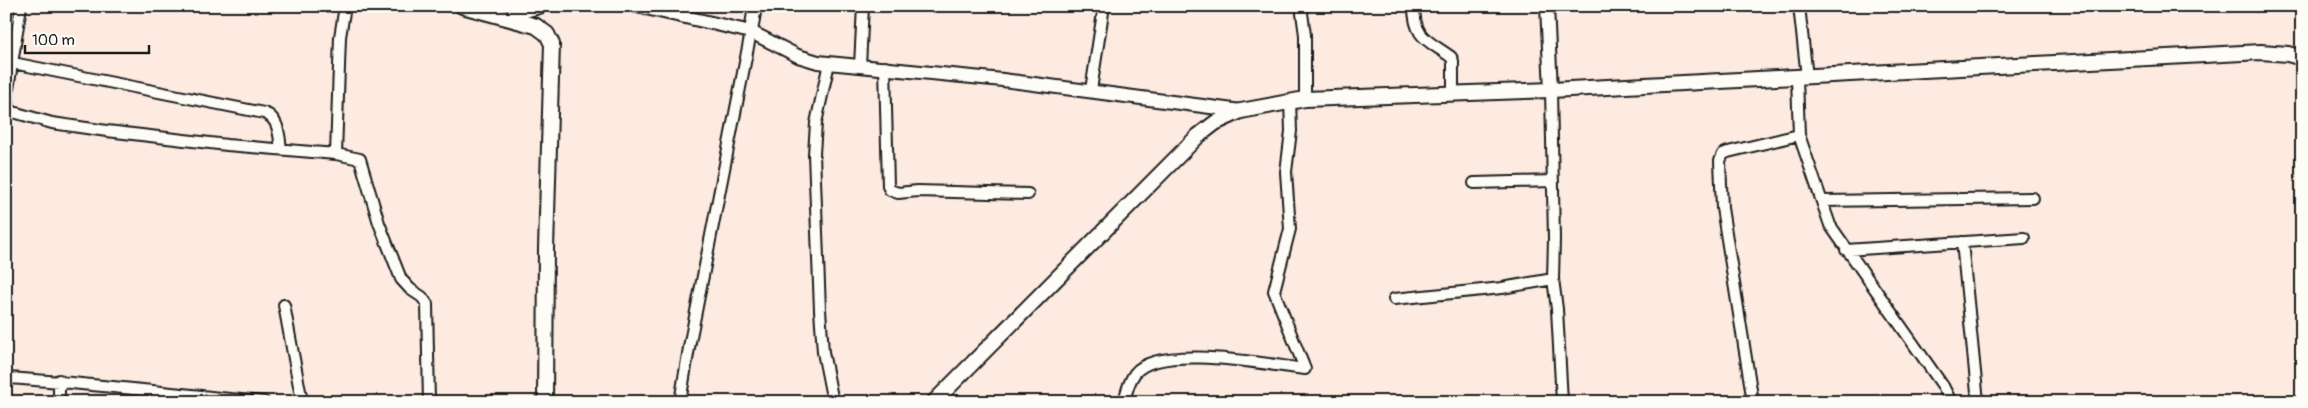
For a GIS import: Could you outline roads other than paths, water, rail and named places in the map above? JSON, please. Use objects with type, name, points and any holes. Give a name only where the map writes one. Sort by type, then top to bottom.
[{"type":"main road","points":[[462,6],[536,26],[547,34],[552,44],[546,249],[545,402]]},
{"type":"main road","points":[[936,401],[1198,136],[1215,123],[1241,111],[1290,100],[1305,99],[1551,90],[2261,52],[2302,58]]},
{"type":"street","points":[[21,6],[7,102],[12,112],[52,123],[108,131],[336,154],[360,159],[378,224],[401,280],[426,300],[429,402]]},
{"type":"street","points":[[336,154],[340,37],[345,6]]},
{"type":"street","points":[[505,17],[542,6]]},
{"type":"street","points":[[637,6],[751,32],[798,56],[829,63],[885,67],[1091,90],[1241,111]]},
{"type":"street","points":[[680,402],[755,6]]},
{"type":"street","points":[[860,66],[863,6]]},
{"type":"street","points":[[1091,90],[1104,6]]},
{"type":"street","points":[[1301,6],[1305,35],[1305,99]]},
{"type":"street","points":[[1414,6],[1414,19],[1420,35],[1451,57],[1453,62],[1454,94]]},
{"type":"street","points":[[1548,6],[1553,181],[1553,279],[1558,317],[1562,402]]},
{"type":"street","points":[[1799,6],[1802,77],[1799,136],[1830,224],[1846,250],[1872,282],[1951,402]]},
{"type":"street","points":[[829,63],[816,123],[814,154],[820,310],[824,352],[833,402]]},
{"type":"street","points":[[13,64],[264,113],[270,115],[275,120],[281,149]]},
{"type":"street","points":[[885,67],[890,190],[898,193],[918,191],[1028,194]]},
{"type":"street","points":[[1124,402],[1136,372],[1152,362],[1174,357],[1215,359],[1305,370],[1274,291],[1290,229],[1286,172],[1291,131],[1290,100]]},
{"type":"street","points":[[1753,402],[1722,208],[1720,161],[1721,157],[1728,152],[1799,136]]},
{"type":"street","points":[[1474,183],[1553,181]]},
{"type":"street","points":[[1822,201],[2034,198]]},
{"type":"street","points":[[1846,250],[2024,238]]},
{"type":"street","points":[[1962,242],[1978,402]]},
{"type":"street","points":[[1394,299],[1502,288],[1553,279]]},
{"type":"street","points":[[284,305],[302,402]]},
{"type":"street","points":[[6,378],[58,380],[178,398],[264,402]]},
{"type":"street","points":[[58,380],[59,402]]}]
